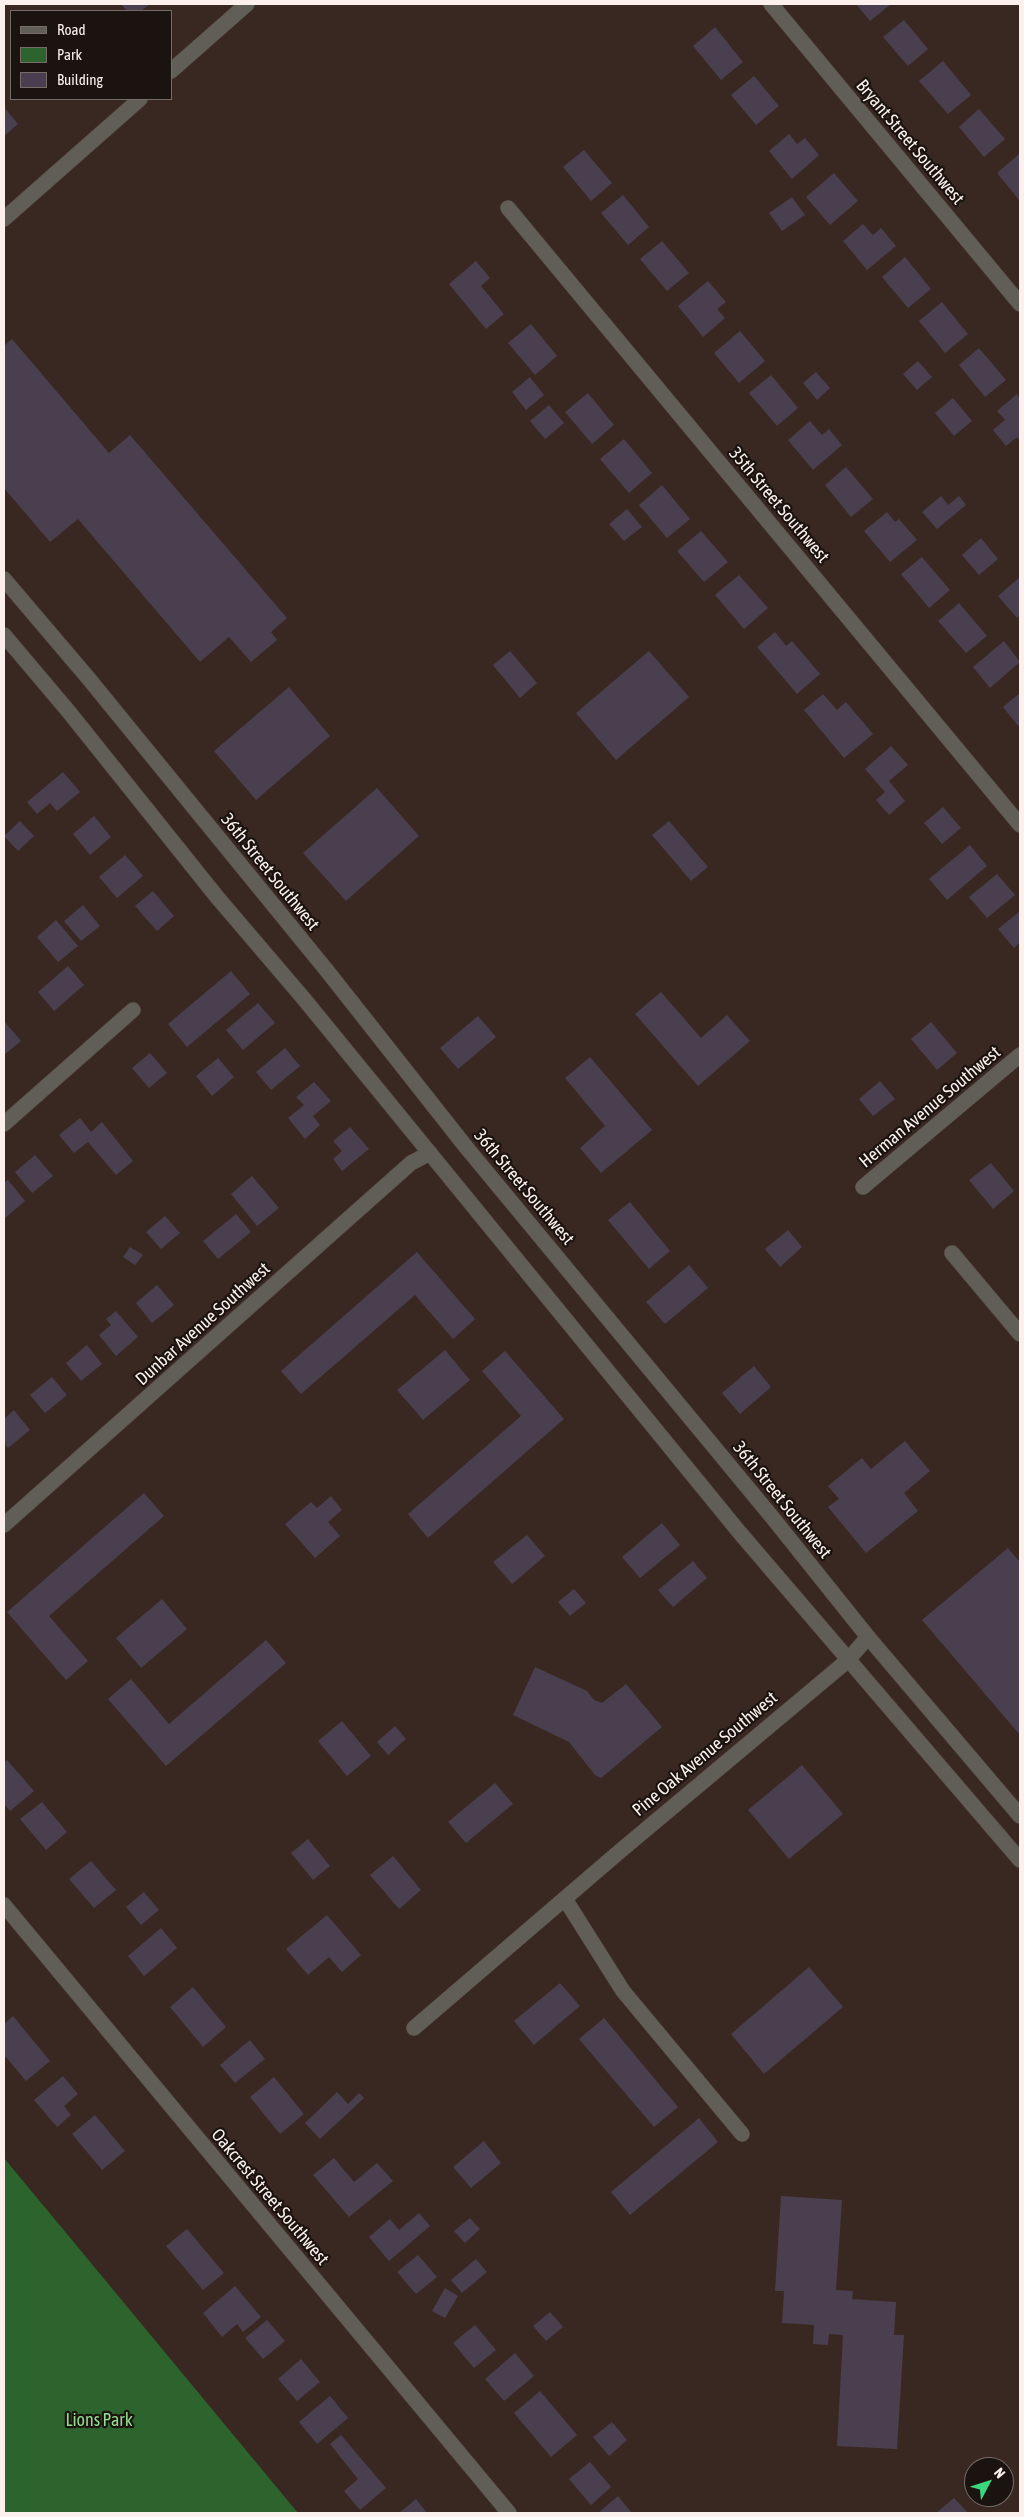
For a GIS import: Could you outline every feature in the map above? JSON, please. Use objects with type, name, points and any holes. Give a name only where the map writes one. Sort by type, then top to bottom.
[{"type":"street","points":[[172,70],[247,4]]},
{"type":"street","name":"Bryant Street Southwest","points":[[771,4],[1020,304]]},
{"type":"street","points":[[4,219],[139,100]]},
{"type":"street","name":"35th Street Southwest","points":[[508,208],[1020,825]]},
{"type":"street","name":"36th Street Southwest","points":[[4,579],[89,678],[328,972],[466,1147],[772,1517],[868,1637],[1020,1816]]},
{"type":"street","points":[[4,636],[740,1533],[846,1660],[1020,1860]]},
{"type":"street","points":[[4,1124],[133,1010]]},
{"type":"street","name":"Herman Avenue Southwest","points":[[863,1187],[1020,1055]]},
{"type":"street","name":"Dunbar Avenue Southwest","points":[[4,1525],[411,1163],[430,1153]]},
{"type":"street","points":[[952,1253],[1020,1334]]},
{"type":"street","name":"Pine Oak Avenue Southwest","points":[[414,2028],[846,1660],[868,1637]]},
{"type":"street","points":[[565,1899],[623,1991],[742,2134]]},
{"type":"street","name":"Oakcrest Street Southwest","points":[[4,1905],[508,2513]]},
{"type":"green space","name":"Lions Park","points":[[4,2158],[298,2513],[4,2513]]},
{"type":"building","points":[[121,4],[150,4],[142,10],[126,10]]},
{"type":"building","points":[[856,4],[891,4],[870,21]]},
{"type":"building","points":[[904,20],[928,49],[908,66],[883,37]]},
{"type":"building","points":[[715,27],[743,62],[721,80],[693,46]]},
{"type":"building","points":[[943,61],[971,95],[948,114],[919,81]]},
{"type":"building","points":[[754,76],[779,106],[756,125],[731,95]]},
{"type":"building","points":[[4,107],[18,124],[4,136]]},
{"type":"building","points":[[979,109],[1005,139],[984,157],[959,127]]},
{"type":"building","points":[[789,134],[797,144],[805,138],[819,155],[792,179],[769,151]]},
{"type":"building","points":[[584,150],[612,183],[591,201],[563,167]]},
{"type":"building","points":[[1019,154],[1020,156],[1020,201],[997,173]]},
{"type":"building","points":[[834,173],[858,201],[830,225],[806,197]]},
{"type":"building","points":[[623,195],[649,227],[628,245],[601,213]]},
{"type":"building","points":[[792,197],[805,215],[782,231],[769,213]]},
{"type":"building","points":[[863,224],[873,235],[881,228],[896,246],[867,270],[843,241]]},
{"type":"building","points":[[662,241],[689,273],[667,291],[640,259]]},
{"type":"building","points":[[905,257],[931,289],[908,308],[882,277]]},
{"type":"building","points":[[476,261],[490,278],[481,286],[504,314],[486,329],[449,284]]},
{"type":"building","points":[[708,281],[726,302],[717,309],[725,318],[703,337],[678,306]]},
{"type":"building","points":[[942,302],[968,334],[945,353],[919,321]]},
{"type":"building","points":[[531,324],[557,356],[535,375],[508,343]]},
{"type":"building","points":[[740,331],[765,361],[739,383],[714,353]]},
{"type":"building","points":[[12,339],[109,453],[130,435],[287,618],[271,632],[277,640],[251,662],[229,637],[200,662],[78,519],[50,542],[4,488],[4,346]]},
{"type":"building","points":[[979,348],[1006,380],[985,397],[959,365]]},
{"type":"building","points":[[918,361],[932,377],[917,390],[903,374]]},
{"type":"building","points":[[816,372],[830,388],[817,400],[803,383]]},
{"type":"building","points":[[771,375],[798,408],[777,426],[749,393]]},
{"type":"building","points":[[530,377],[544,395],[526,410],[512,392]]},
{"type":"building","points":[[588,393],[614,425],[592,444],[565,412]]},
{"type":"building","points":[[1017,394],[1020,398],[1020,441],[1017,437],[1006,446],[993,430],[1005,420],[997,411]]},
{"type":"building","points":[[953,398],[972,421],[954,436],[935,413]]},
{"type":"building","points":[[549,405],[564,423],[545,439],[530,421]]},
{"type":"building","points":[[810,421],[822,435],[829,429],[842,445],[813,470],[788,440]]},
{"type":"building","points":[[624,439],[652,473],[629,493],[600,459]]},
{"type":"building","points":[[846,467],[873,499],[851,517],[825,485]]},
{"type":"building","points":[[662,485],[690,519],[667,538],[639,505]]},
{"type":"building","points":[[941,496],[948,505],[959,496],[966,505],[937,529],[922,512]]},
{"type":"building","points":[[627,509],[642,527],[624,541],[609,524]]},
{"type":"building","points":[[887,512],[895,522],[899,519],[917,540],[890,562],[864,531]]},
{"type":"building","points":[[701,531],[728,562],[704,582],[677,551]]},
{"type":"building","points":[[981,538],[998,559],[979,575],[962,555]]},
{"type":"building","points":[[922,557],[950,590],[929,608],[901,574]]},
{"type":"building","points":[[739,575],[768,608],[744,629],[715,595]]},
{"type":"building","points":[[1020,577],[1020,615],[1017,618],[998,596]]},
{"type":"building","points":[[959,603],[987,636],[966,653],[938,621]]},
{"type":"building","points":[[775,632],[786,646],[792,641],[820,674],[797,694],[757,647]]},
{"type":"building","points":[[1004,641],[1020,662],[990,688],[973,667]]},
{"type":"building","points":[[510,651],[537,683],[520,698],[493,665]]},
{"type":"building","points":[[649,651],[689,697],[616,760],[576,713]]},
{"type":"building","points":[[289,687],[330,736],[256,800],[214,751]]},
{"type":"building","points":[[1020,693],[1020,724],[1018,726],[1003,707]]},
{"type":"building","points":[[823,694],[837,710],[846,702],[873,734],[844,758],[804,710]]},
{"type":"building","points":[[891,746],[908,765],[889,781],[905,801],[889,815],[876,800],[885,792],[865,769]]},
{"type":"building","points":[[63,772],[80,792],[57,811],[50,803],[37,814],[27,802]]},
{"type":"building","points":[[377,788],[419,836],[346,901],[303,853]]},
{"type":"building","points":[[943,807],[961,828],[942,844],[924,823]]},
{"type":"building","points":[[94,816],[111,837],[90,855],[73,834]]},
{"type":"building","points":[[20,821],[34,836],[18,851],[4,836]]},
{"type":"building","points":[[669,821],[708,867],[691,881],[652,835]]},
{"type":"building","points":[[970,845],[987,866],[947,900],[929,879]]},
{"type":"building","points":[[125,855],[143,876],[117,898],[99,877]]},
{"type":"building","points":[[997,874],[1015,895],[987,918],[969,897]]},
{"type":"building","points":[[153,891],[174,916],[157,931],[135,906]]},
{"type":"building","points":[[83,905],[100,926],[81,941],[64,921]]},
{"type":"building","points":[[1020,911],[1020,942],[1014,948],[998,929]]},
{"type":"building","points":[[56,920],[78,946],[58,962],[37,937]]},
{"type":"building","points":[[68,966],[84,985],[54,1011],[38,992]]},
{"type":"building","points":[[231,971],[250,994],[187,1047],[168,1024]]},
{"type":"building","points":[[661,992],[701,1038],[727,1015],[750,1041],[698,1086],[635,1014]]},
{"type":"building","points":[[258,1003],[275,1023],[243,1050],[226,1030]]},
{"type":"building","points":[[478,1016],[496,1037],[458,1069],[440,1048]]},
{"type":"building","points":[[4,1021],[21,1041],[4,1055]]},
{"type":"building","points":[[931,1022],[957,1053],[937,1070],[911,1039]]},
{"type":"building","points":[[285,1048],[300,1066],[271,1090],[256,1072]]},
{"type":"building","points":[[150,1053],[167,1073],[149,1088],[132,1068]]},
{"type":"building","points":[[590,1057],[652,1130],[601,1173],[580,1148],[605,1126],[565,1078]]},
{"type":"building","points":[[218,1058],[234,1077],[212,1096],[196,1076]]},
{"type":"building","points":[[880,1081],[895,1099],[873,1116],[859,1099]]},
{"type":"building","points":[[314,1082],[331,1101],[313,1116],[320,1125],[305,1139],[288,1118],[304,1105],[296,1097]]},
{"type":"building","points":[[80,1118],[91,1132],[102,1122],[133,1161],[116,1175],[88,1142],[74,1153],[59,1135]]},
{"type":"building","points":[[350,1127],[369,1149],[342,1171],[333,1159],[342,1151],[333,1141]]},
{"type":"building","points":[[35,1155],[53,1176],[32,1193],[15,1172]]},
{"type":"building","points":[[991,1163],[1014,1191],[993,1209],[969,1180]]},
{"type":"building","points":[[252,1176],[279,1208],[257,1226],[231,1194]]},
{"type":"building","points":[[8,1180],[25,1201],[4,1219],[4,1183]]},
{"type":"building","points":[[630,1202],[670,1251],[649,1269],[608,1220]]},
{"type":"building","points":[[236,1214],[251,1232],[218,1259],[203,1241]]},
{"type":"building","points":[[165,1216],[180,1233],[161,1249],[146,1232]]},
{"type":"building","points":[[788,1230],[802,1247],[780,1267],[765,1249]]},
{"type":"building","points":[[130,1247],[143,1255],[135,1265],[123,1257]]},
{"type":"building","points":[[417,1252],[475,1319],[453,1339],[415,1295],[301,1394],[281,1371]]},
{"type":"building","points":[[689,1265],[708,1288],[665,1324],[646,1302]]},
{"type":"building","points":[[157,1285],[174,1305],[152,1323],[136,1303]]},
{"type":"building","points":[[116,1311],[138,1337],[116,1356],[99,1335],[111,1325],[106,1319]]},
{"type":"building","points":[[87,1345],[102,1364],[81,1381],[66,1363]]},
{"type":"building","points":[[445,1350],[470,1380],[423,1420],[397,1390]]},
{"type":"building","points":[[505,1351],[564,1419],[428,1538],[408,1514],[521,1416],[482,1371]]},
{"type":"building","points":[[754,1366],[771,1387],[740,1414],[722,1393]]},
{"type":"building","points":[[52,1377],[67,1395],[45,1413],[30,1395]]},
{"type":"building","points":[[14,1410],[30,1430],[8,1448],[4,1443],[4,1419]]},
{"type":"building","points":[[905,1441],[930,1471],[904,1493],[918,1511],[866,1553],[828,1507],[839,1499],[828,1486],[862,1458],[871,1469]]},
{"type":"building","points":[[144,1493],[164,1516],[49,1616],[88,1661],[66,1680],[7,1612]]},
{"type":"building","points":[[331,1496],[342,1510],[328,1522],[340,1536],[315,1558],[285,1524],[311,1502],[317,1508]]},
{"type":"building","points":[[662,1523],[680,1545],[640,1578],[622,1557]]},
{"type":"building","points":[[527,1535],[545,1556],[512,1584],[493,1562]]},
{"type":"building","points":[[1008,1548],[1020,1562],[1020,1735],[922,1620]]},
{"type":"building","points":[[693,1561],[707,1578],[673,1607],[658,1590]]},
{"type":"building","points":[[574,1589],[586,1603],[570,1616],[558,1602]]},
{"type":"building","points":[[162,1599],[187,1629],[141,1668],[116,1638]]},
{"type":"building","points":[[266,1640],[286,1663],[166,1766],[108,1699],[131,1679],[169,1724]]},
{"type":"building","points":[[535,1667],[587,1691],[594,1700],[602,1703],[626,1684],[662,1727],[601,1778],[595,1775],[569,1742],[513,1715]]},
{"type":"building","points":[[342,1721],[371,1756],[347,1776],[318,1741]]},
{"type":"building","points":[[395,1726],[406,1739],[388,1755],[377,1742]]},
{"type":"building","points":[[7,1760],[34,1791],[10,1811],[4,1804],[4,1763]]},
{"type":"building","points":[[802,1765],[843,1814],[789,1859],[748,1810]]},
{"type":"building","points":[[495,1783],[513,1804],[466,1843],[448,1822]]},
{"type":"building","points":[[42,1802],[67,1832],[46,1850],[20,1819]]},
{"type":"building","points":[[308,1839],[330,1866],[313,1880],[291,1853]]},
{"type":"building","points":[[393,1856],[421,1890],[399,1909],[370,1875]]},
{"type":"building","points":[[91,1861],[116,1890],[94,1908],[69,1879]]},
{"type":"building","points":[[144,1892],[159,1910],[141,1925],[126,1907]]},
{"type":"building","points":[[327,1915],[361,1955],[342,1972],[329,1957],[308,1975],[286,1949]]},
{"type":"building","points":[[161,1928],[177,1948],[144,1976],[128,1956]]},
{"type":"building","points":[[809,1967],[843,2007],[764,2074],[731,2034]]},
{"type":"building","points":[[560,1983],[580,2006],[534,2045],[514,2021]]},
{"type":"building","points":[[193,1987],[226,2027],[203,2047],[170,2007]]},
{"type":"building","points":[[13,2016],[50,2061],[26,2081],[6,2057],[4,2059],[4,2024]]},
{"type":"building","points":[[604,2018],[678,2107],[654,2127],[579,2039]]},
{"type":"building","points":[[250,2040],[265,2059],[235,2083],[220,2065]]},
{"type":"building","points":[[63,2076],[78,2094],[64,2106],[71,2115],[57,2127],[34,2100]]},
{"type":"building","points":[[274,2077],[304,2114],[280,2134],[250,2097]]},
{"type":"building","points":[[337,2092],[348,2104],[359,2093],[364,2098],[320,2139],[305,2123]]},
{"type":"building","points":[[95,2115],[125,2151],[102,2170],[72,2134]]},
{"type":"building","points":[[699,2118],[718,2142],[630,2215],[611,2192]]},
{"type":"building","points":[[484,2141],[501,2163],[471,2188],[453,2167]]},
{"type":"building","points":[[334,2158],[354,2182],[377,2163],[393,2181],[349,2217],[313,2175]]},
{"type":"building","points":[[781,2196],[842,2200],[836,2290],[853,2291],[852,2299],[896,2302],[894,2335],[904,2335],[897,2449],[837,2446],[843,2335],[829,2334],[828,2345],[813,2344],[814,2325],[782,2323],[784,2291],[775,2291]]},
{"type":"building","points":[[419,2213],[430,2226],[389,2261],[369,2237],[390,2219],[399,2230]]},
{"type":"building","points":[[470,2218],[480,2229],[465,2243],[454,2231]]},
{"type":"building","points":[[187,2229],[224,2273],[203,2290],[166,2246]]},
{"type":"building","points":[[418,2255],[437,2277],[416,2294],[397,2272]]},
{"type":"building","points":[[476,2259],[487,2272],[462,2293],[451,2280]]},
{"type":"building","points":[[235,2286],[261,2317],[243,2332],[237,2324],[222,2337],[203,2313]]},
{"type":"building","points":[[445,2288],[458,2296],[445,2318],[432,2311]]},
{"type":"building","points":[[550,2312],[563,2327],[546,2341],[533,2326]]},
{"type":"building","points":[[267,2320],[285,2341],[263,2359],[245,2338]]},
{"type":"building","points":[[475,2325],[496,2350],[474,2368],[453,2343]]},
{"type":"building","points":[[515,2353],[534,2376],[504,2401],[485,2379]]},
{"type":"building","points":[[301,2359],[320,2382],[297,2401],[278,2379]]},
{"type":"building","points":[[540,2391],[577,2435],[551,2457],[514,2413]]},
{"type":"building","points":[[330,2396],[348,2418],[317,2444],[299,2422]]},
{"type":"building","points":[[612,2422],[627,2440],[609,2456],[593,2437]]},
{"type":"building","points":[[341,2435],[386,2488],[360,2510],[344,2491],[358,2479],[330,2444]]},
{"type":"building","points":[[590,2462],[611,2487],[591,2505],[569,2479]]},
{"type":"building","points":[[618,2496],[632,2513],[598,2513]]},
{"type":"building","points":[[954,2498],[968,2513],[936,2513]]},
{"type":"building","points":[[416,2499],[427,2513],[399,2513]]}]
